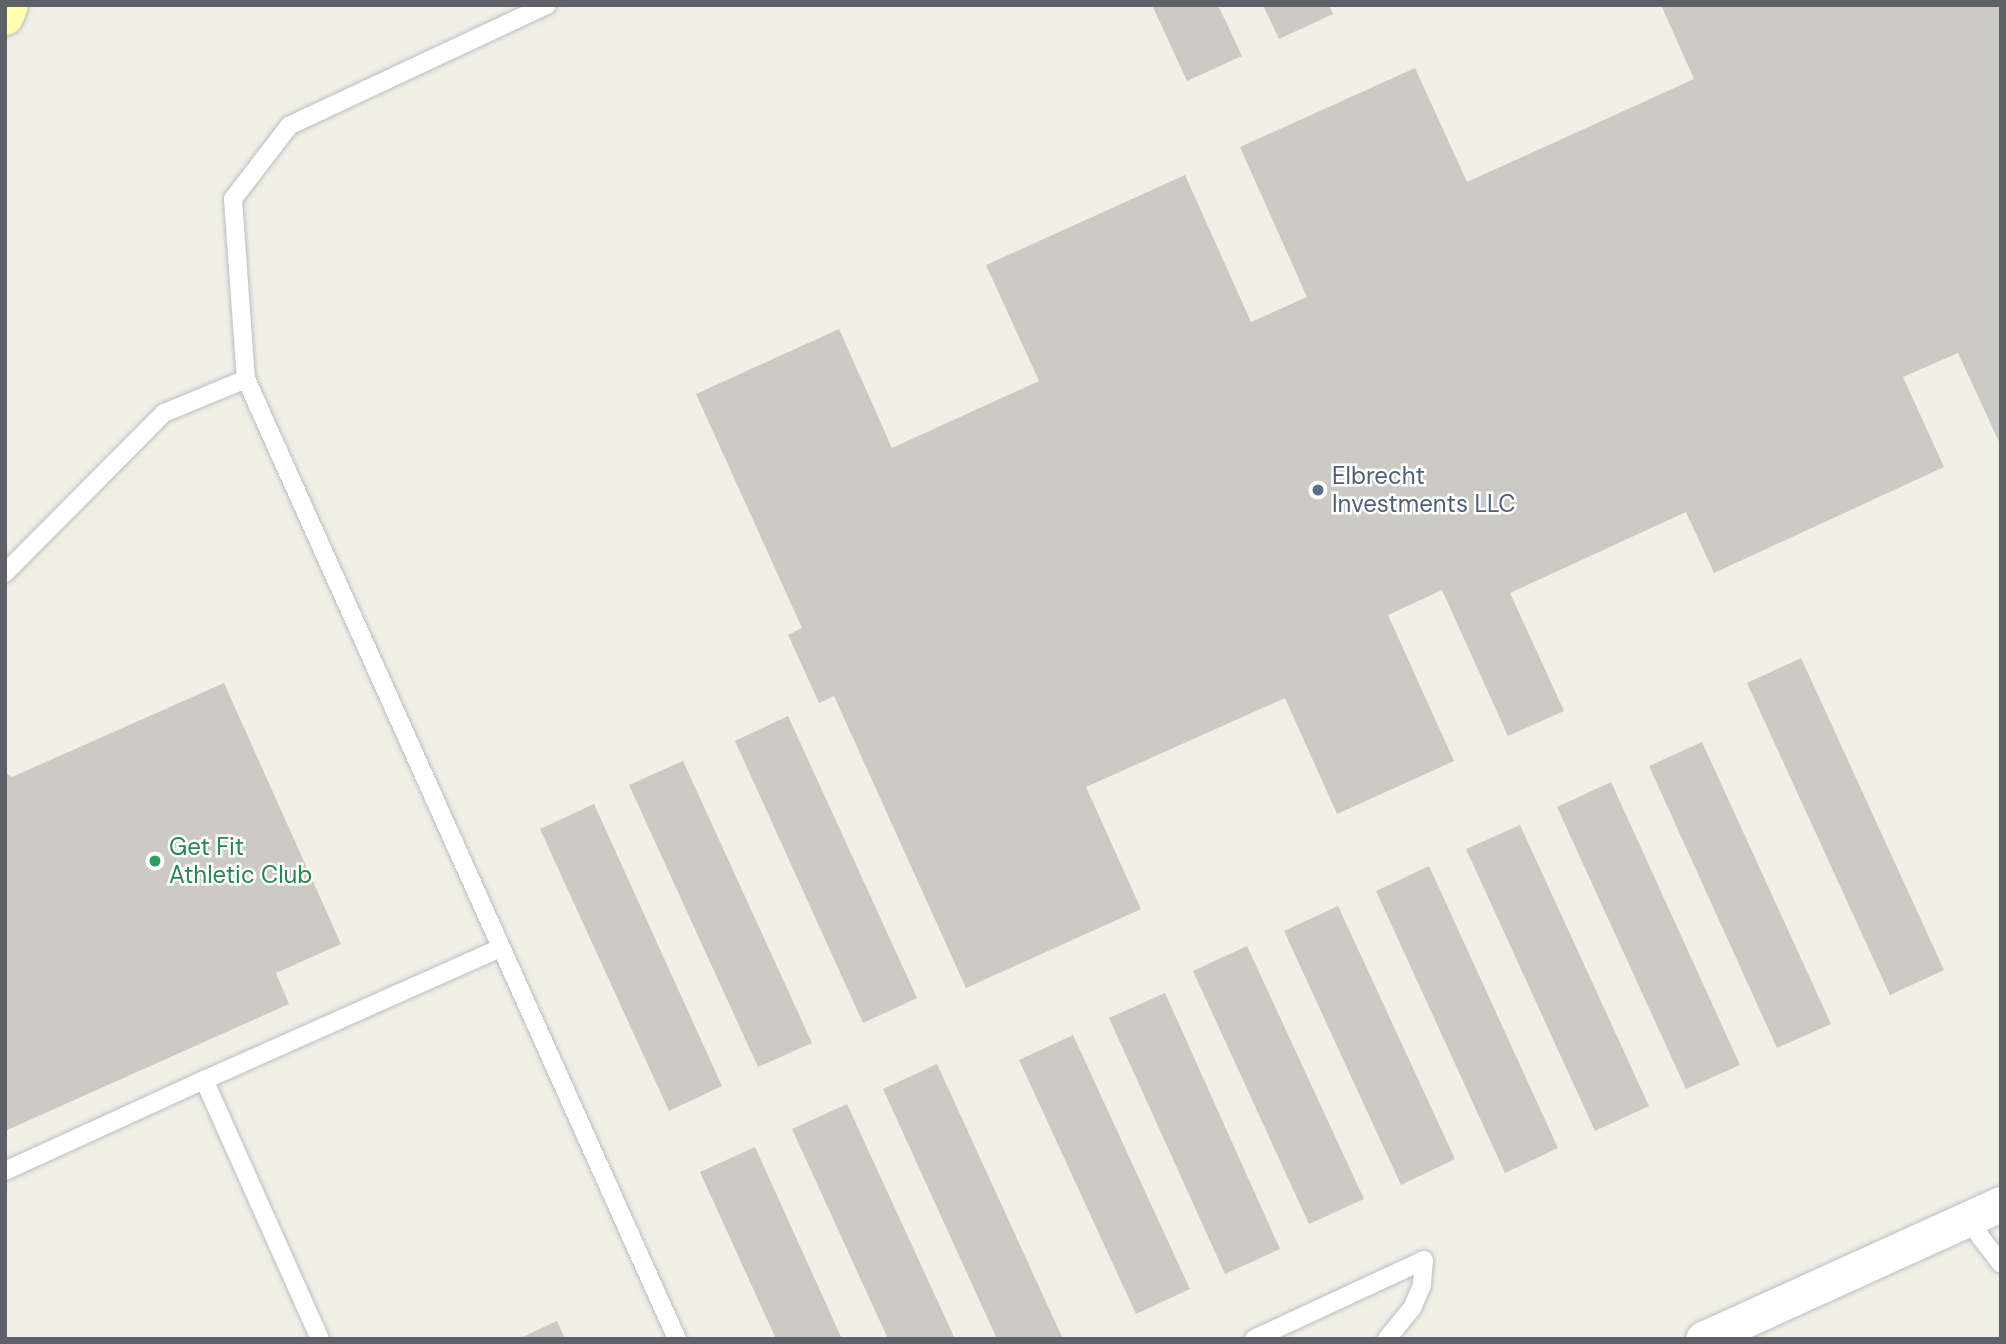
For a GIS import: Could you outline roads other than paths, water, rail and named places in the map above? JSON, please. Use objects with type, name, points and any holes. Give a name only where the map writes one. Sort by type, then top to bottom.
[{"type":"main road","points":[[5,16],[9,5]]},
{"type":"street","points":[[1703,1339],[2001,1204]]},
{"type":"lane","points":[[547,5],[289,127],[233,200],[246,379],[677,1339]]},
{"type":"lane","points":[[5,573],[164,413],[246,379]]},
{"type":"lane","points":[[5,1171],[501,948]]},
{"type":"lane","points":[[204,1080],[320,1339]]},
{"type":"lane","points":[[1966,1219],[2001,1264]]},
{"type":"lane","points":[[1254,1339],[1423,1260],[1422,1285],[1412,1308],[1387,1339]]},
{"type":"place","name":"Elbrecht Investments LLC","points":[[1318,490]]},
{"type":"place","name":"Get Fit Athletic Club","points":[[155,861]]}]
